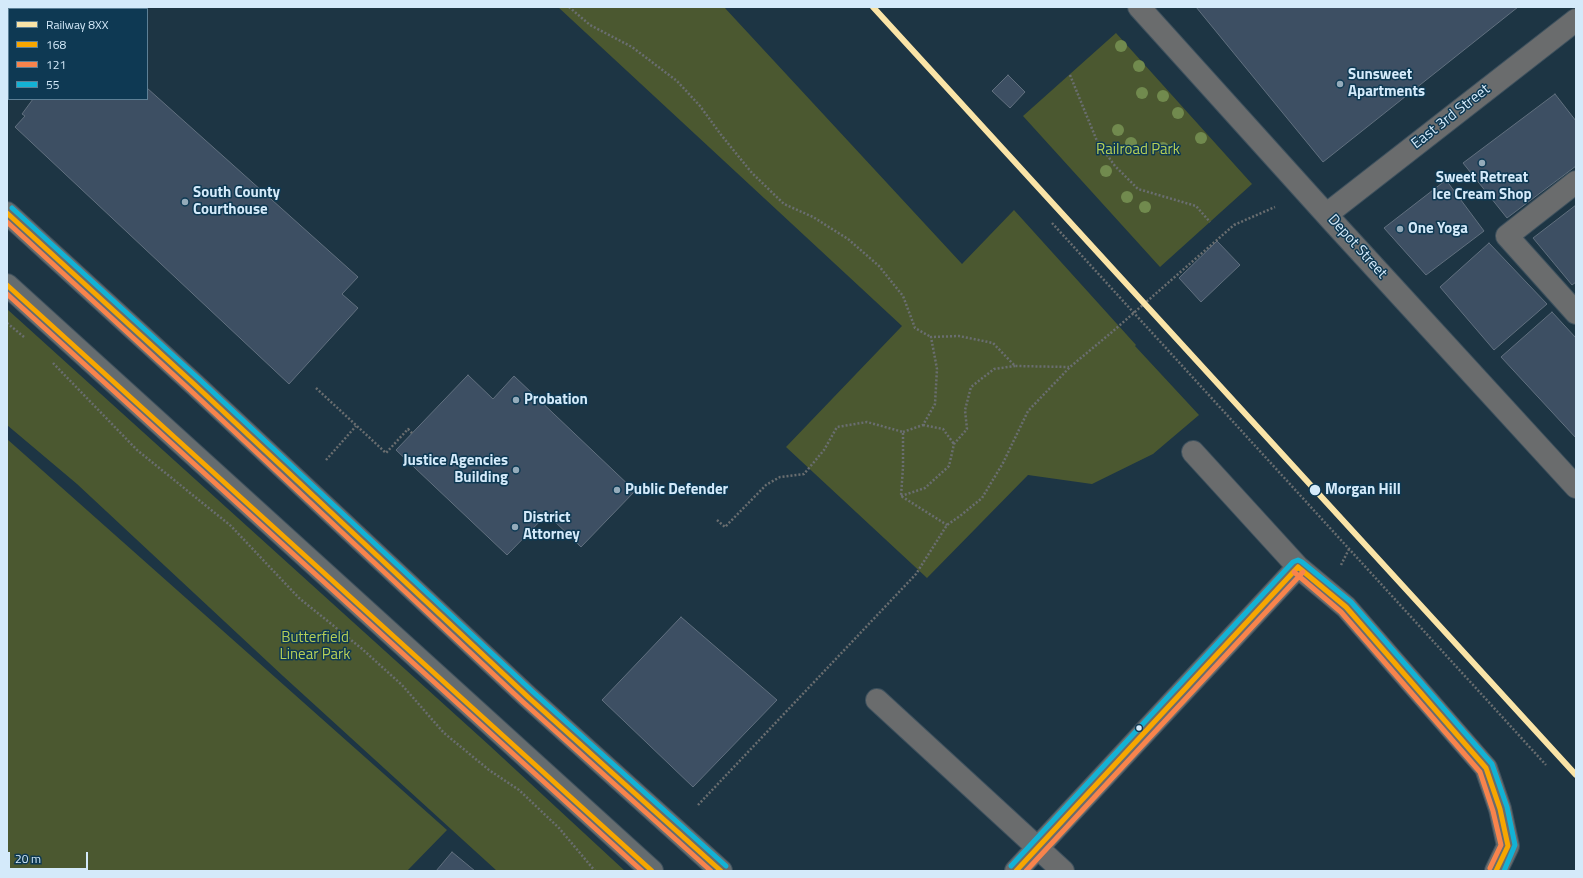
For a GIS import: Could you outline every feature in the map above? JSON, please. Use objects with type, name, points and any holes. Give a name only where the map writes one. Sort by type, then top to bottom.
[{"type":"main road","points":[[7,213],[195,385],[528,697],[721,871]]},
{"type":"main road","points":[[7,285],[652,871]]},
{"type":"street","name":"Depot Street","points":[[1139,7],[1576,487]]},
{"type":"street","name":"East 3rd Street","points":[[1327,214],[1576,20]]},
{"type":"street","points":[[1576,182],[1507,236],[1576,313]]},
{"type":"street","points":[[1193,452],[1298,567],[1346,607],[1486,768],[1500,809],[1508,846],[1496,871]]},
{"type":"street","points":[[1016,871],[1298,567]]},
{"type":"street","points":[[877,700],[1063,871]]},
{"type":"path","points":[[569,7],[590,25],[632,47],[677,80],[700,106],[752,173],[784,204],[813,217],[848,239],[878,266],[903,296],[915,328],[931,337],[959,336],[993,343],[1015,366]]},
{"type":"path","points":[[1070,75],[1097,141],[1115,166],[1138,189],[1196,206],[1210,222]]},
{"type":"path","points":[[698,805],[916,574],[947,525],[982,498],[1003,463],[1028,411],[1070,367],[1234,225],[1275,207]]},
{"type":"path","points":[[1052,223],[1546,765]]},
{"type":"path","points":[[7,323],[28,340]]},
{"type":"path","points":[[923,425],[935,404],[937,369],[931,337]]},
{"type":"path","points":[[50,360],[138,450],[231,526],[299,598],[361,648],[402,685],[444,733],[489,770],[519,790],[559,828],[595,871]]},
{"type":"path","points":[[901,496],[925,488],[949,466],[954,444],[967,429],[965,410],[971,387],[994,369],[1015,366],[1070,367]]},
{"type":"path","points":[[316,388],[386,454],[408,429],[412,433]]},
{"type":"path","points":[[717,520],[725,527],[766,485],[780,477],[804,474],[824,450],[837,427],[867,422],[903,432],[923,425],[943,429],[954,444]]},
{"type":"path","points":[[326,460],[356,426]]},
{"type":"path","points":[[901,496],[903,432]]},
{"type":"path","points":[[901,496],[947,525]]},
{"type":"path","points":[[1341,565],[1349,549]]},
{"type":"green space","points":[[558,7],[724,7],[962,264],[1014,210],[1136,345],[1135,346],[1199,415],[1153,454],[1092,484],[1028,475],[927,578],[786,447],[902,326]]},
{"type":"green space","name":"Railroad Park","points":[[1116,33],[1252,184],[1160,267],[1023,116]]},
{"type":"green space","name":"Butterfield Linear Park","points":[[7,309],[490,746],[625,871],[497,871],[283,676],[77,484],[7,425]]},
{"type":"green space","points":[[7,439],[447,830],[407,871],[7,871]]},
{"type":"building","name":"Sunsweet Apartments","points":[[1196,7],[1518,7],[1323,162]]},
{"type":"building","points":[[1008,75],[1025,92],[1010,108],[992,91]]},
{"type":"building","name":"South County Courthouse","points":[[148,89],[358,277],[342,294],[358,308],[289,384],[15,127],[25,116],[22,114],[32,100],[148,100]]},
{"type":"building","points":[[1555,94],[1576,121],[1576,166],[1507,218],[1463,163]]},
{"type":"building","points":[[1446,180],[1484,231],[1426,275],[1384,228]]},
{"type":"building","points":[[1576,205],[1576,282],[1572,285],[1533,238]]},
{"type":"building","points":[[1217,241],[1240,265],[1201,302],[1179,278]]},
{"type":"building","points":[[1489,243],[1547,304],[1494,350],[1440,287]]},
{"type":"building","points":[[1552,312],[1576,338],[1576,438],[1501,357]]},
{"type":"building","name":"Justice Agencies Building","points":[[468,375],[493,399],[514,376],[635,491],[581,547],[547,514],[507,555],[396,450]]},
{"type":"building","points":[[681,617],[777,700],[693,787],[602,700]]},
{"type":"building","points":[[452,852],[475,871],[436,871]]},
{"type":"rail line","name":"8XX","points":[[873,7],[1576,775]]},
{"type":"transit line","name":"55","points":[[12,208],[200,380],[533,692],[726,866]]},
{"type":"transit line","name":"168","points":[[7,213],[195,385],[528,697],[721,871]]},
{"type":"transit line","name":"121","points":[[7,222],[190,390],[523,702],[711,871]]},
{"type":"transit line","name":"168","points":[[7,285],[652,871]]},
{"type":"transit line","name":"121","points":[[7,294],[642,871]]},
{"type":"transit line","name":"55","points":[[1011,866],[1293,562],[1298,560],[1351,602],[1492,764],[1507,807],[1515,845],[1504,871]]},
{"type":"transit line","name":"168","points":[[1298,567],[1346,607],[1486,768],[1500,809],[1508,846],[1496,871]]},
{"type":"transit line","name":"168","points":[[1016,871],[1298,567]]},
{"type":"transit line","name":"121","points":[[1294,572],[1341,612],[1480,772],[1493,811],[1501,845],[1490,868]]},
{"type":"transit line","name":"121","points":[[1026,871],[1303,572]]},
{"type":"place","name":"Sunsweet Apartments","points":[[1340,84]]},
{"type":"place","name":"Sweet Retreat Ice Cream Shop","points":[[1482,163]]},
{"type":"place","name":"South County Courthouse","points":[[185,202]]},
{"type":"place","name":"One Yoga","points":[[1400,229]]},
{"type":"place","name":"Probation","points":[[516,400]]},
{"type":"place","name":"Justice Agencies Building","points":[[516,470]]},
{"type":"place","name":"Public Defender","points":[[617,490]]},
{"type":"place","name":"Morgan Hill","points":[[1315,490]]},
{"type":"place","name":"District Attorney","points":[[515,527]]}]
